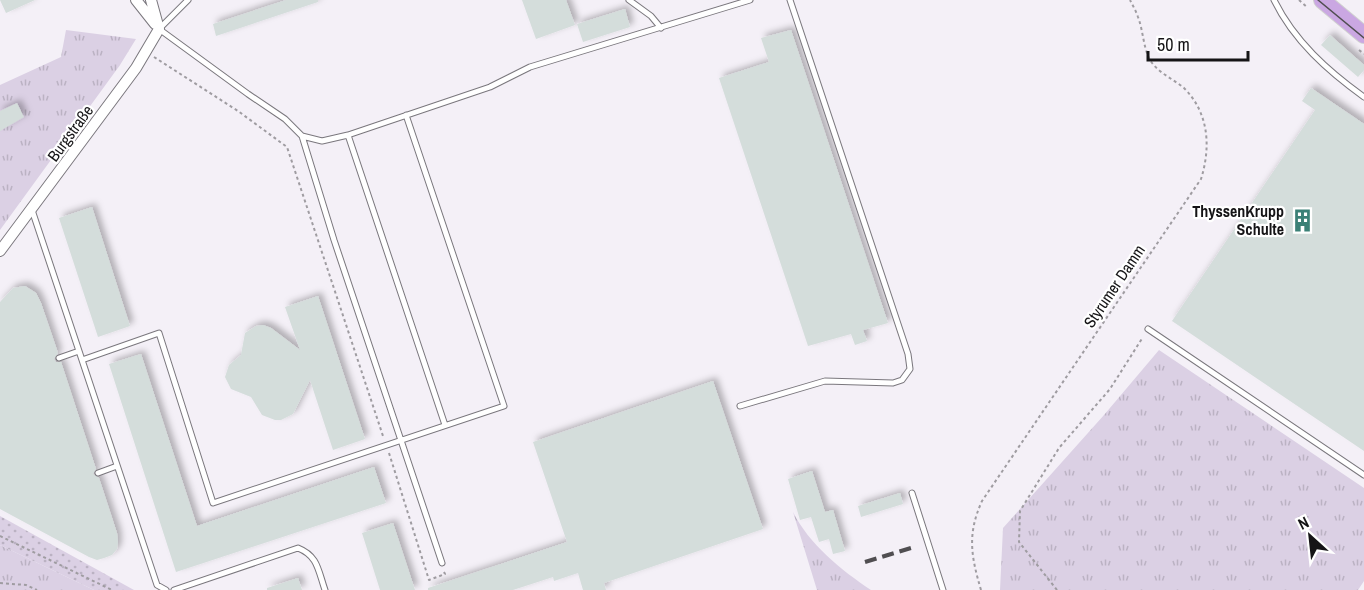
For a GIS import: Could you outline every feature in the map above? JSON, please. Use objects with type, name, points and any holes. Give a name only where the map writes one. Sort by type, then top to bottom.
[{"type":"main road","points":[[1322,0],[1364,34]]},
{"type":"street","points":[[136,0],[159,29]]},
{"type":"street","points":[[151,0],[159,29]]},
{"type":"street","name":"Burgstraße","points":[[0,251],[146,52],[159,29]]},
{"type":"lane","points":[[188,0],[159,29],[285,119],[302,136],[334,240],[442,563]]},
{"type":"lane","points":[[628,0],[651,16],[661,28]]},
{"type":"lane","points":[[302,136],[322,141],[348,135],[490,87],[530,67],[750,0]]},
{"type":"lane","points":[[740,406],[825,381],[893,383],[906,377],[910,369],[904,342],[790,0]]},
{"type":"lane","points":[[1274,0],[1293,31],[1316,58],[1364,97]]},
{"type":"lane","points":[[82,360],[159,333],[213,502],[504,406],[406,115]]},
{"type":"lane","points":[[348,135],[445,425]]},
{"type":"lane","points":[[32,210],[157,585],[166,590]]},
{"type":"lane","points":[[1148,329],[1364,475]]},
{"type":"lane","points":[[59,358],[79,351]]},
{"type":"lane","points":[[98,473],[117,466]]},
{"type":"lane","points":[[912,493],[944,590]]},
{"type":"lane","points":[[174,590],[298,548],[315,559],[325,590]]},
{"type":"path","name":"Styrumer Damm","points":[[981,590],[971,541],[975,516],[982,501],[1201,179],[1206,163],[1207,130],[1202,117],[1194,101],[1183,88],[1160,72],[1149,59],[1138,16],[1130,0]]},
{"type":"path","points":[[146,52],[238,111],[287,147],[429,580],[445,574],[442,563]]},
{"type":"path","points":[[1057,590],[1019,542],[1020,511],[1059,448],[1110,389],[1148,329]]},
{"type":"path","points":[[0,536],[112,590]]},
{"type":"path","points":[[0,583],[26,585],[38,590]]},
{"type":"green space","points":[[66,30],[136,39],[120,65],[0,230],[0,85],[61,57]]},
{"type":"green space","points":[[1159,350],[1364,488],[1364,581],[1358,590],[1000,590],[1003,528]]},
{"type":"green space","points":[[793,512],[808,535],[827,556],[871,590],[817,590]]},
{"type":"green space","points":[[0,516],[134,590],[94,590],[0,545]]},
{"type":"green space","points":[[0,545],[94,590],[0,590]]},
{"type":"building","points":[[0,0],[35,0],[6,13]]},
{"type":"building","points":[[286,0],[318,0],[318,2],[216,36],[213,24]]},
{"type":"building","points":[[522,0],[566,0],[575,25],[536,39]]},
{"type":"building","points":[[625,9],[630,27],[583,42],[577,24]]},
{"type":"building","points":[[791,30],[888,323],[863,330],[867,341],[855,345],[851,334],[808,346],[719,78],[769,62],[761,38]]},
{"type":"building","points":[[1330,35],[1364,65],[1364,70],[1358,77],[1321,45]]},
{"type":"building","name":"ThyssenKrupp Schulte","points":[[1311,88],[1364,124],[1364,451],[1172,321],[1315,110],[1302,101]]},
{"type":"building","points":[[17,103],[24,117],[0,131],[0,111]]},
{"type":"building","points":[[92,207],[130,326],[98,337],[59,218]]},
{"type":"building","points":[[25,286],[36,293],[41,303],[58,353],[54,359],[56,362],[61,362],[96,469],[93,474],[99,478],[117,533],[117,549],[112,555],[97,560],[0,509],[0,302],[13,288]]},
{"type":"building","points":[[318,296],[365,439],[333,450],[310,380],[293,414],[281,420],[275,420],[262,415],[251,397],[231,389],[225,377],[229,365],[241,355],[245,333],[256,326],[263,325],[271,328],[300,350],[285,307]]},
{"type":"building","points":[[141,354],[197,526],[374,467],[386,503],[176,572],[109,364]]},
{"type":"building","points":[[713,381],[763,529],[604,583],[606,590],[583,590],[578,573],[554,581],[553,577],[513,590],[428,590],[428,588],[567,542],[533,442]]},
{"type":"building","points":[[812,471],[825,512],[833,510],[845,551],[833,554],[829,539],[819,542],[811,517],[800,520],[788,479]]},
{"type":"building","points":[[900,493],[903,504],[861,517],[858,506]]},
{"type":"building","points":[[393,523],[415,590],[380,590],[362,533]]},
{"type":"building","points":[[298,578],[302,590],[267,590],[267,588]]},
{"type":"tram line","points":[[1318,0],[1364,38]]},
{"type":"railway","points":[[865,562],[911,548]]},
{"type":"place","name":"ThyssenKrupp Schulte","points":[[1302,220]]}]
